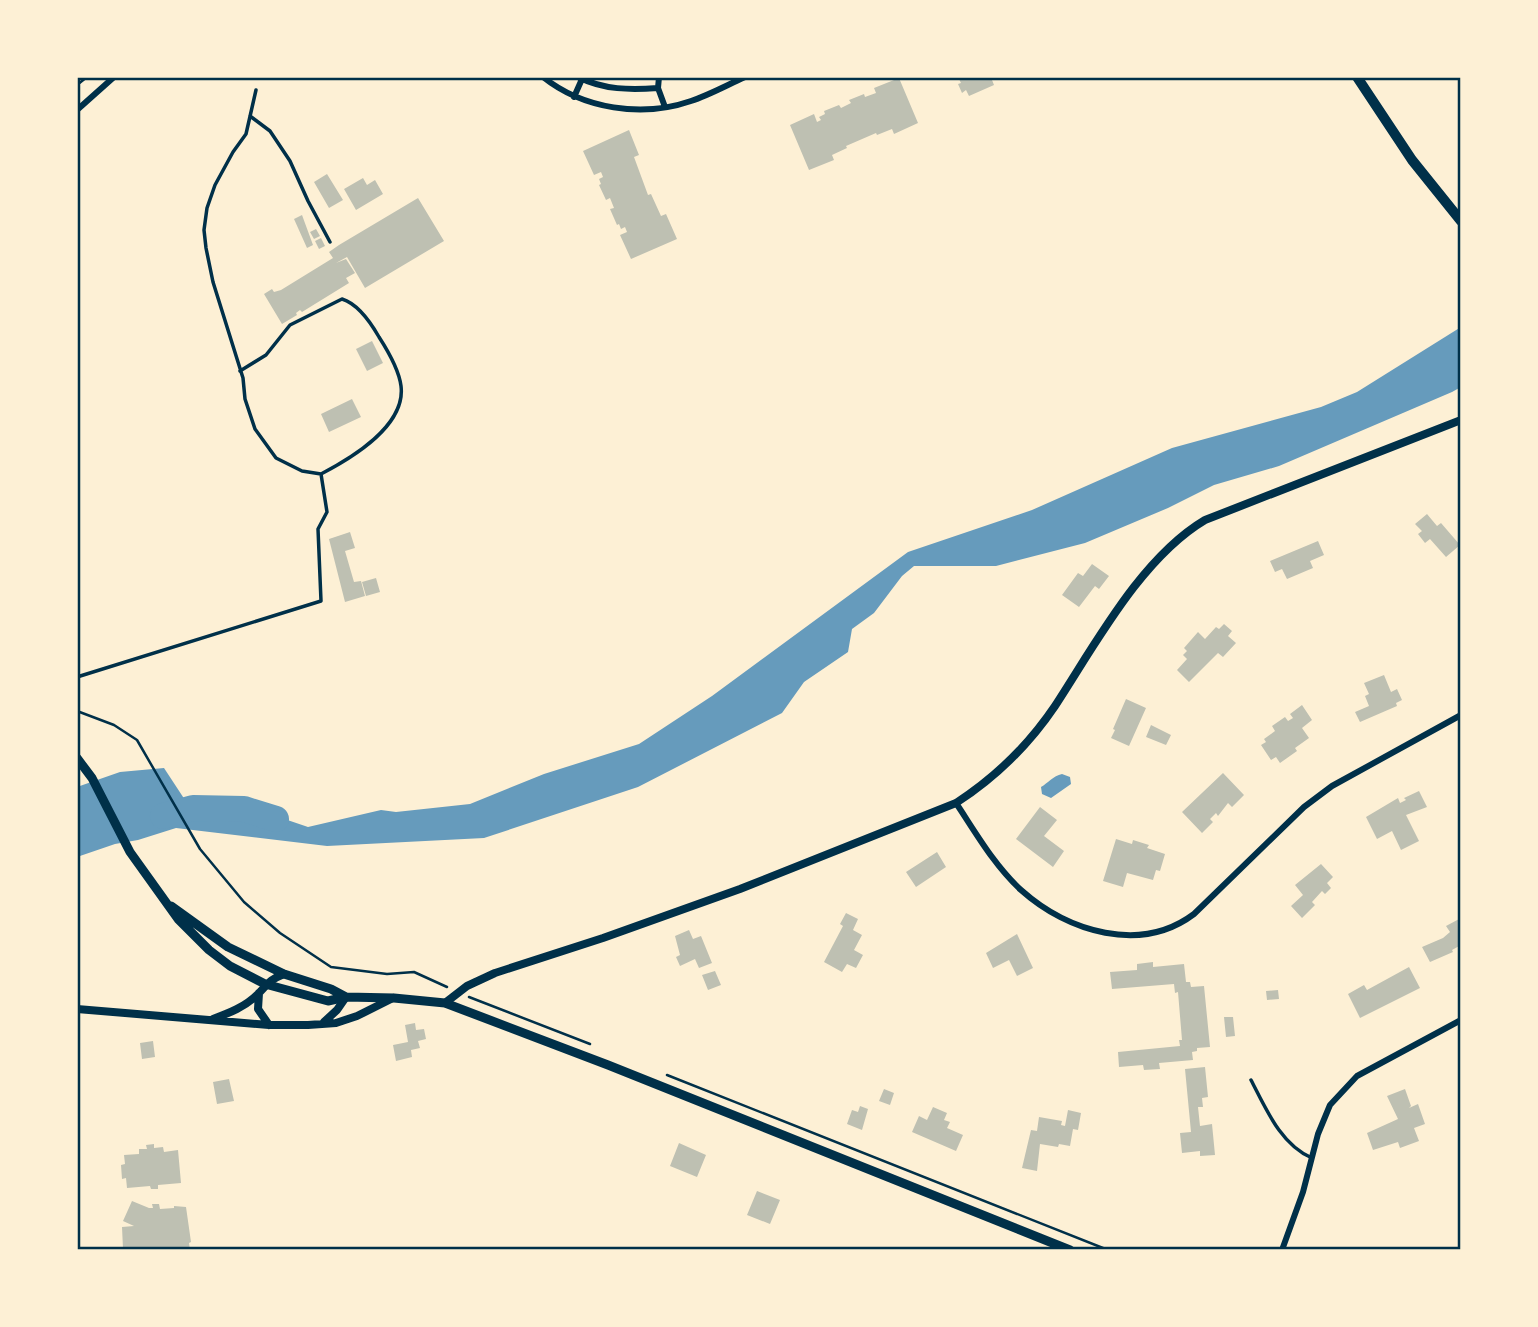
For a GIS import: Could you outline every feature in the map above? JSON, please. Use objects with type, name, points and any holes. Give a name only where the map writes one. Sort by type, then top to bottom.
[{"type":"highway","points":[[1357,77],[1412,160],[1461,221]]},
{"type":"main road","points":[[77,758],[92,778],[130,852],[178,919],[208,950],[265,984],[328,1001],[346,997],[445,1003],[608,1065],[1070,1250]]},
{"type":"main road","points":[[170,905],[228,947],[284,974],[331,989],[346,997]]},
{"type":"street","points":[[77,110],[114,77]]},
{"type":"street","points":[[543,77],[574,97],[629,109],[666,107],[693,101],[745,77]]},
{"type":"street","points":[[659,77],[658,88],[666,107]]},
{"type":"street","points":[[574,97],[580,78],[616,88],[658,88]]},
{"type":"street","points":[[445,1003],[467,986],[495,973],[740,889],[956,803],[985,784],[1023,747],[1054,708],[1095,641],[1158,558],[1188,530],[1205,520],[1461,420]]},
{"type":"street","points":[[956,803],[986,849],[1022,891],[1086,928],[1118,935],[1150,935],[1180,924],[1194,914],[1304,807],[1332,786],[1461,715]]},
{"type":"street","points":[[210,1020],[243,1006],[259,993],[265,984],[284,974]]},
{"type":"street","points":[[259,993],[258,1009],[268,1025]]},
{"type":"street","points":[[321,1023],[337,1010],[346,997]]},
{"type":"street","points":[[77,1009],[308,1026],[336,1023],[394,998]]},
{"type":"street","points":[[1282,1250],[1300,1203],[1318,1133],[1330,1105],[1344,1087],[1371,1068],[1461,1020]]},
{"type":"lane","points":[[240,372],[266,355],[290,325],[342,299],[348,301],[372,326],[388,351],[401,385],[401,398],[392,418],[366,448],[321,474],[285,464],[267,448],[255,429],[213,282],[204,230],[207,208],[215,185],[246,134],[256,90]]},
{"type":"lane","points":[[250,116],[270,131],[290,161],[330,242]]},
{"type":"lane","points":[[77,677],[321,601],[318,529],[327,512],[321,474]]},
{"type":"lane","points":[[1251,1080],[1287,1140],[1298,1152],[1312,1158]]},
{"type":"path","points":[[77,85],[87,77]]},
{"type":"path","points":[[77,711],[114,725],[137,740],[200,849]]},
{"type":"water","points":[[1461,327],[1461,387],[1452,392],[1279,466],[1214,485],[1168,508],[1085,543],[996,566],[914,566],[902,576],[874,613],[852,629],[848,652],[804,682],[782,713],[638,787],[484,838],[327,846],[176,828],[77,857],[77,787],[120,772],[164,768],[193,808],[255,809],[308,827],[381,810],[396,812],[470,804],[544,774],[639,744],[712,696],[908,552],[1032,510],[1172,448],[1321,407],[1357,392]]},
{"type":"water","points":[[1062,774],[1070,777],[1071,784],[1051,798],[1042,794],[1041,787]]},
{"type":"building","points":[[958,77],[998,77],[992,80],[994,85],[969,96],[966,90],[962,93]]},
{"type":"building","points":[[899,78],[918,123],[894,134],[892,129],[877,135],[876,133],[832,155],[834,160],[809,170],[790,125],[814,114],[817,122],[821,120],[819,117],[825,114],[824,111],[839,105],[841,108],[851,103],[849,100],[864,94],[865,97],[876,93],[874,88]]},
{"type":"building","points":[[629,130],[639,155],[634,157],[648,195],[651,194],[661,216],[666,214],[677,239],[631,259],[620,235],[627,232],[625,227],[621,229],[619,224],[617,225],[610,209],[614,208],[610,198],[606,200],[599,185],[599,179],[603,177],[601,172],[594,175],[583,151]]},
{"type":"building","points":[[327,174],[343,200],[329,208],[314,182]]},
{"type":"building","points":[[363,178],[367,185],[375,180],[383,194],[356,210],[344,189]]},
{"type":"building","points":[[418,198],[444,241],[365,288],[347,257],[336,263],[346,259],[355,273],[346,278],[349,283],[302,312],[300,310],[297,315],[282,324],[264,294],[272,289],[274,292],[281,290],[333,258],[329,252]]},
{"type":"building","points":[[302,215],[313,245],[307,248],[294,219]]},
{"type":"building","points":[[316,229],[320,236],[314,239],[310,232]]},
{"type":"building","points":[[321,238],[325,246],[319,249],[315,241]]},
{"type":"building","points":[[372,341],[383,363],[367,371],[356,349]]},
{"type":"building","points":[[352,399],[361,417],[329,432],[321,414]]},
{"type":"building","points":[[1427,514],[1437,526],[1441,523],[1460,545],[1446,557],[1430,539],[1425,543],[1418,534],[1422,531],[1415,524]]},
{"type":"building","points":[[350,532],[355,548],[345,551],[354,582],[361,581],[365,596],[345,602],[329,539]]},
{"type":"building","points":[[1318,541],[1324,555],[1310,561],[1313,568],[1287,579],[1282,569],[1275,572],[1270,561]]},
{"type":"building","points":[[1092,564],[1109,576],[1099,589],[1095,586],[1079,607],[1062,595],[1078,573],[1083,576]]},
{"type":"building","points":[[376,578],[380,592],[366,596],[362,582]]},
{"type":"building","points":[[1224,624],[1232,631],[1228,636],[1236,643],[1223,657],[1218,653],[1189,682],[1177,670],[1187,659],[1183,655],[1187,651],[1184,648],[1198,632],[1205,639],[1216,627],[1219,629]]},
{"type":"building","points":[[1384,675],[1391,692],[1397,689],[1402,700],[1396,703],[1397,706],[1360,722],[1355,712],[1369,706],[1365,696],[1369,694],[1364,683]]},
{"type":"building","points":[[1126,699],[1146,708],[1129,746],[1111,738]]},
{"type":"building","points":[[1302,705],[1312,720],[1302,728],[1309,738],[1280,763],[1276,757],[1271,760],[1261,745],[1266,742],[1264,739],[1275,731],[1272,726],[1285,717],[1288,721],[1293,718],[1290,714]]},
{"type":"building","points":[[1151,725],[1171,735],[1166,745],[1146,737]]},
{"type":"building","points":[[1223,773],[1244,795],[1232,807],[1228,803],[1218,816],[1216,813],[1210,819],[1213,822],[1202,833],[1182,812]]},
{"type":"building","points":[[1419,791],[1427,807],[1406,815],[1419,841],[1401,850],[1392,831],[1377,839],[1366,817],[1398,798],[1400,803]]},
{"type":"building","points":[[1040,807],[1057,820],[1044,836],[1064,851],[1053,867],[1016,839]]},
{"type":"building","points":[[1116,839],[1132,844],[1133,840],[1165,854],[1160,871],[1156,870],[1153,880],[1127,873],[1123,887],[1103,881]]},
{"type":"building","points":[[937,852],[946,867],[916,887],[906,872]]},
{"type":"building","points":[[1321,864],[1333,877],[1327,883],[1331,888],[1325,894],[1322,891],[1312,902],[1315,905],[1302,918],[1291,906],[1303,895],[1295,885]]},
{"type":"building","points":[[846,913],[858,919],[853,930],[862,935],[854,950],[863,955],[856,968],[847,964],[842,972],[824,962],[843,926],[840,924]]},
{"type":"building","points":[[1461,918],[1461,945],[1452,950],[1453,952],[1430,962],[1422,947],[1443,938],[1450,932],[1446,926]]},
{"type":"building","points":[[689,930],[693,939],[701,936],[712,963],[699,968],[695,959],[680,966],[676,957],[680,955],[675,936]]},
{"type":"building","points":[[1017,934],[1033,968],[1017,976],[1009,960],[993,968],[986,953]]},
{"type":"building","points":[[1153,962],[1153,967],[1184,964],[1186,982],[1190,982],[1191,987],[1204,986],[1210,1047],[1197,1048],[1197,1051],[1192,1052],[1193,1060],[1159,1063],[1160,1069],[1144,1070],[1143,1065],[1119,1067],[1118,1052],[1180,1046],[1179,1040],[1182,1040],[1178,992],[1175,993],[1174,984],[1112,989],[1110,972],[1137,970],[1137,964]]},
{"type":"building","points":[[1409,967],[1420,988],[1360,1018],[1348,994],[1364,985],[1367,990]]},
{"type":"building","points":[[715,971],[721,985],[708,990],[702,975]]},
{"type":"building","points":[[1278,990],[1279,999],[1267,1000],[1266,991]]},
{"type":"building","points":[[1224,1017],[1233,1017],[1235,1036],[1226,1037]]},
{"type":"building","points":[[415,1023],[416,1030],[424,1029],[426,1039],[418,1041],[420,1048],[411,1050],[412,1057],[396,1061],[393,1045],[408,1042],[405,1025]]},
{"type":"building","points":[[153,1041],[155,1057],[142,1059],[140,1043]]},
{"type":"building","points":[[1205,1067],[1208,1097],[1202,1098],[1203,1107],[1198,1107],[1200,1126],[1212,1124],[1215,1155],[1200,1156],[1200,1151],[1182,1153],[1180,1133],[1191,1132],[1185,1069]]},
{"type":"building","points":[[229,1079],[234,1101],[217,1104],[213,1082]]},
{"type":"building","points":[[884,1089],[894,1093],[890,1105],[879,1101]]},
{"type":"building","points":[[1405,1089],[1411,1106],[1409,1108],[1418,1104],[1425,1124],[1414,1128],[1419,1141],[1400,1148],[1398,1142],[1373,1150],[1367,1133],[1398,1119],[1387,1096]]},
{"type":"building","points":[[860,1106],[868,1109],[862,1130],[847,1124],[852,1110],[858,1112]]},
{"type":"building","points":[[933,1107],[947,1113],[944,1120],[950,1122],[947,1128],[963,1135],[956,1151],[912,1132],[919,1116],[927,1120]]},
{"type":"building","points":[[1068,1110],[1081,1113],[1078,1130],[1073,1129],[1070,1146],[1040,1144],[1037,1171],[1022,1168],[1031,1130],[1037,1131],[1039,1117],[1062,1121],[1061,1125],[1065,1126]]},
{"type":"building","points":[[679,1143],[706,1155],[697,1177],[670,1166]]},
{"type":"building","points":[[154,1144],[154,1148],[163,1147],[164,1152],[178,1150],[181,1183],[158,1185],[158,1189],[151,1189],[150,1186],[127,1188],[126,1178],[122,1179],[121,1165],[125,1164],[124,1155],[139,1154],[139,1149],[147,1149],[146,1145]]},
{"type":"building","points":[[757,1191],[780,1200],[770,1224],[747,1215]]},
{"type":"building","points":[[132,1201],[149,1208],[153,1208],[152,1204],[159,1204],[160,1209],[186,1207],[190,1250],[123,1249],[122,1227],[134,1226],[123,1221]]},
{"type":"waterway","points":[[163,816],[193,808],[244,809],[276,819]]}]
